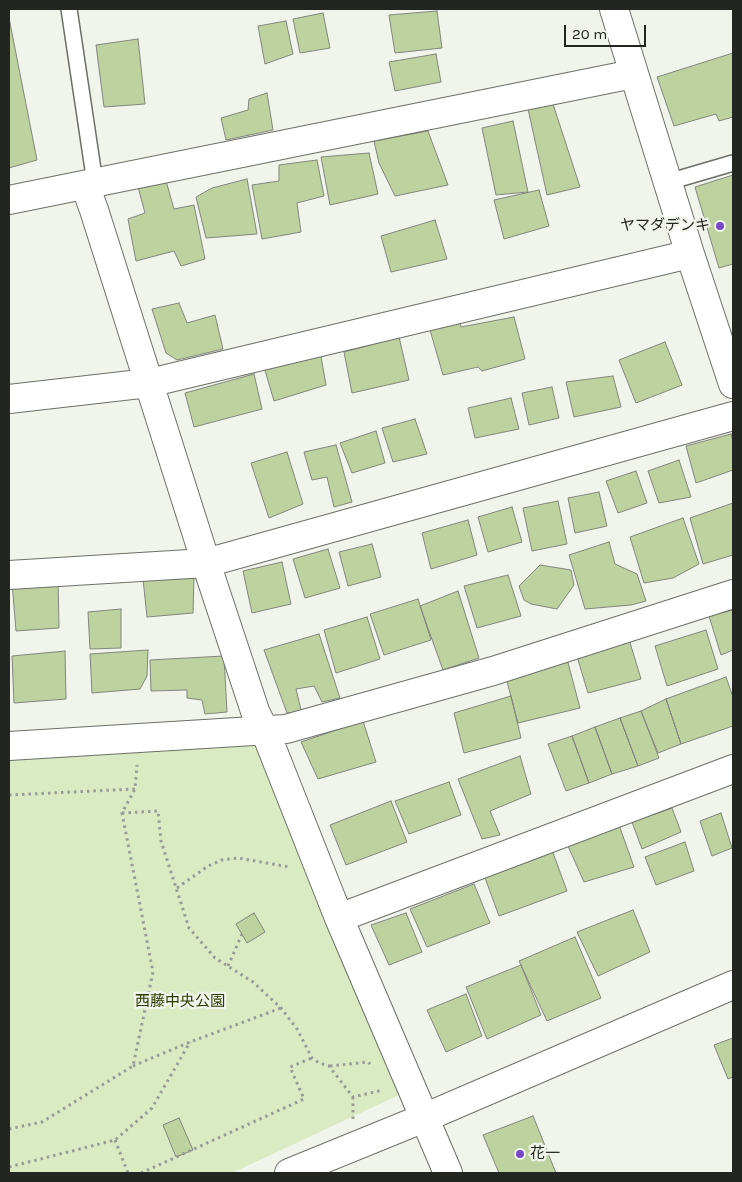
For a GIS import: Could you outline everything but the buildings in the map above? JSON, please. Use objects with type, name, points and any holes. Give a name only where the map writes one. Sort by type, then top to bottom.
[{"type":"street","points":[[614,9],[690,254],[733,384]]},
{"type":"street","points":[[9,200],[633,74]]},
{"type":"street","points":[[90,184],[94,210],[255,711],[339,918],[415,1122],[448,1173]]},
{"type":"street","points":[[9,399],[149,383],[690,254]]},
{"type":"street","points":[[9,575],[206,563],[733,416]]},
{"type":"street","points":[[9,746],[286,729],[493,671],[733,594]]},
{"type":"street","points":[[339,918],[733,769]]},
{"type":"street","points":[[289,1173],[415,1122],[733,985]]},
{"type":"lane","points":[[69,9],[90,184]]},
{"type":"lane","points":[[668,182],[733,163]]},
{"type":"path","points":[[134,1066],[153,972],[122,813],[135,789],[138,757]]},
{"type":"path","points":[[9,795],[135,789]]},
{"type":"path","points":[[122,813],[158,811],[161,841],[189,928],[215,958],[253,982],[281,1008],[297,1029],[312,1058],[319,1063],[329,1066],[368,1062],[373,1069]]},
{"type":"path","points":[[177,888],[208,866],[222,860],[238,858],[284,866]]},
{"type":"path","points":[[228,966],[242,934]]},
{"type":"path","points":[[9,1129],[42,1122],[134,1066],[190,1042],[281,1008]]},
{"type":"path","points":[[9,1167],[115,1140],[152,1108],[190,1042]]},
{"type":"path","points":[[141,1173],[304,1099],[290,1067],[312,1058]]},
{"type":"path","points":[[329,1066],[353,1097],[353,1122]]},
{"type":"path","points":[[382,1082],[387,1089],[385,1101],[389,1107],[399,1111],[415,1122]]},
{"type":"path","points":[[353,1097],[387,1089]]},
{"type":"path","points":[[115,1140],[128,1173]]},
{"type":"green space","name":"西藤中央公園","points":[[262,736],[401,1094],[232,1173],[9,1173],[9,755]]},
{"type":"place","name":"ヤマダデンキ","points":[[720,226]]},
{"type":"place","name":"花一","points":[[520,1154]]}]
